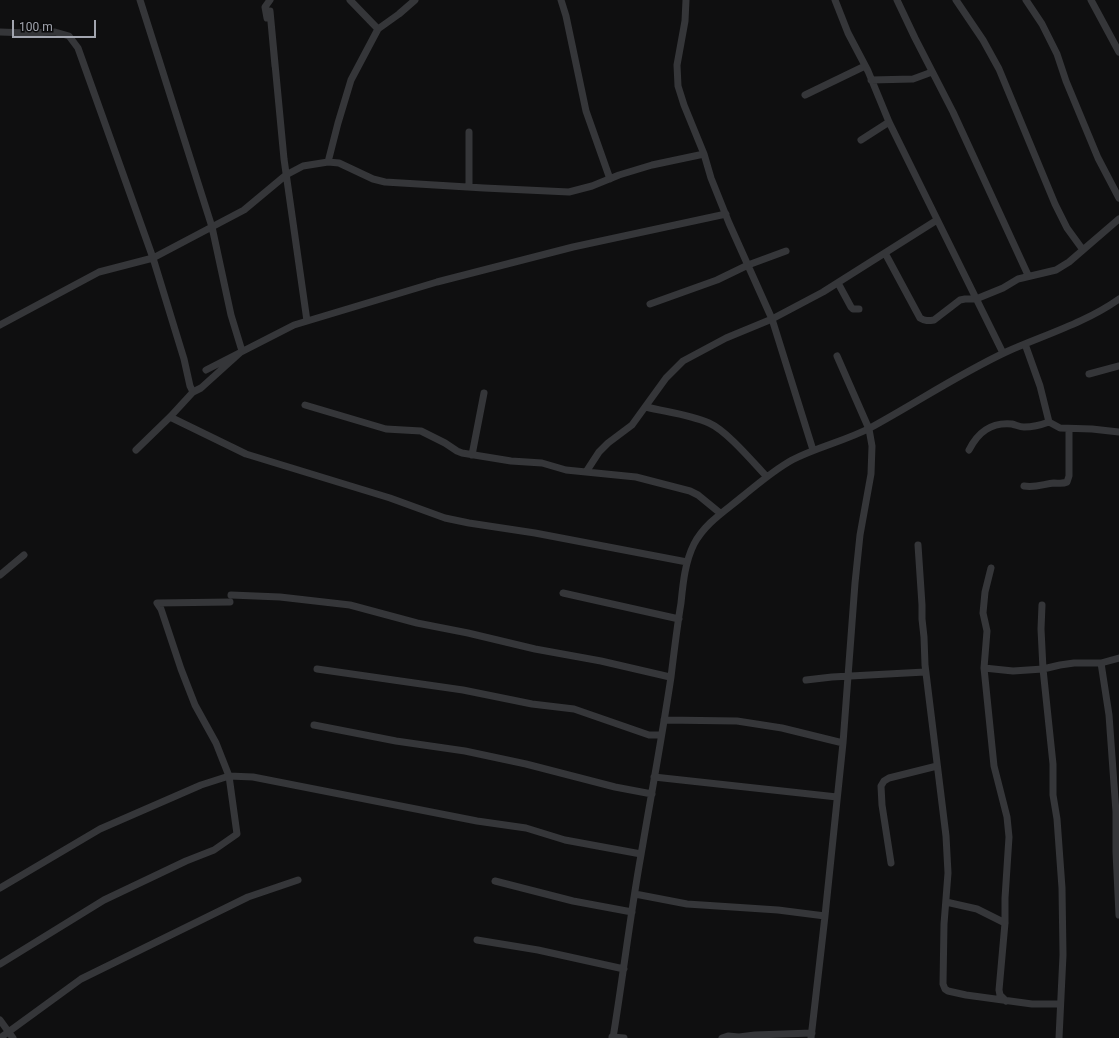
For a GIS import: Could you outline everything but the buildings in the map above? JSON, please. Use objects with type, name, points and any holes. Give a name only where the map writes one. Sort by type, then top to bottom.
[{"type":"street","points":[[136,450],[193,392],[201,388],[242,352],[231,315],[212,227],[140,0]]},
{"type":"street","points":[[270,0],[265,7],[272,51],[270,12]]},
{"type":"street","points":[[350,0],[378,29]]},
{"type":"street","points":[[328,162],[351,80],[378,29],[415,0]]},
{"type":"street","points":[[562,0],[586,111],[610,179]]},
{"type":"street","points":[[686,0],[685,21],[677,65],[678,86],[704,154],[711,178],[772,318],[813,450]]},
{"type":"street","points":[[835,0],[848,33],[872,80],[889,122],[1003,353]]},
{"type":"street","points":[[896,0],[984,176],[1028,275]]},
{"type":"street","points":[[956,0],[999,69],[1055,204],[1067,228],[1082,250]]},
{"type":"street","points":[[1026,0],[1042,24],[1057,54],[1066,81],[1098,158],[1119,198]]},
{"type":"street","points":[[1091,0],[1119,52]]},
{"type":"street","points":[[270,12],[275,66]]},
{"type":"street","points":[[270,12],[286,176],[307,321]]},
{"type":"street","points":[[0,32],[55,32],[69,36],[78,48],[152,258],[193,392]]},
{"type":"street","points":[[78,48],[91,96]]},
{"type":"street","points":[[805,95],[865,66]]},
{"type":"street","points":[[872,80],[913,79],[932,72]]},
{"type":"street","points":[[861,140],[889,122]]},
{"type":"street","points":[[469,132],[469,187]]},
{"type":"street","points":[[0,325],[99,272],[152,258],[212,227],[244,210],[286,176],[303,166],[328,162],[339,163],[373,179],[385,182],[569,192],[592,186],[652,165],[704,154]]},
{"type":"street","points":[[206,370],[294,325],[437,282],[573,247],[726,214]]},
{"type":"street","points":[[885,253],[920,318],[924,320],[934,320],[960,300],[976,299],[1003,288],[1018,278],[1056,270],[1069,262],[1119,219]]},
{"type":"street","points":[[586,472],[599,452],[608,443],[632,425],[646,407],[656,390],[684,361],[726,338],[772,318],[823,292],[937,220]]},
{"type":"street","points":[[650,304],[717,280],[748,265],[786,251]]},
{"type":"street","points":[[838,283],[851,307],[853,309],[859,309]]},
{"type":"street","points":[[624,1038],[612,1037],[624,969],[634,894],[664,720],[687,562],[692,546],[699,535],[720,513],[789,462],[813,450],[869,429],[956,378],[1003,353],[1082,320],[1106,308],[1119,299]]},
{"type":"street","points":[[1025,344],[1040,386],[1049,422],[1060,428],[1119,432]]},
{"type":"street","points":[[722,1038],[728,1036],[740,1037],[755,1035],[812,1036],[826,916],[843,743],[859,542],[871,474],[872,446],[869,429],[837,356]]},
{"type":"street","points":[[1089,374],[1119,366]]},
{"type":"street","points":[[472,455],[484,393]]},
{"type":"street","points":[[305,406],[386,429],[421,431],[457,451],[472,455],[511,461],[542,463],[566,470],[636,478],[690,491],[698,495],[720,513]]},
{"type":"street","points":[[646,407],[709,423],[723,432],[767,477]]},
{"type":"street","points":[[170,417],[246,454],[382,496],[445,518],[535,533],[687,562]]},
{"type":"street","points":[[969,450],[979,434],[987,428],[1013,424],[1023,428],[1049,422]]},
{"type":"street","points":[[1024,486],[1064,484],[1067,482],[1069,476],[1069,429]]},
{"type":"street","points":[[918,545],[925,672],[946,836],[948,872],[944,924],[943,984],[945,989],[955,993],[1032,1004],[1060,1004]]},
{"type":"street","points":[[0,575],[24,555]]},
{"type":"street","points":[[991,568],[984,592],[983,613],[987,631],[984,668],[994,766],[1007,817],[1009,837],[1005,898],[1006,923],[999,990],[1000,995],[1006,1001]]},
{"type":"street","points":[[564,593],[678,619]]},
{"type":"street","points":[[0,964],[104,900],[186,861],[214,850],[237,834],[229,776],[216,743],[195,705],[161,609],[157,603],[231,598],[280,597],[350,606],[416,623],[468,633],[535,649],[601,661],[670,677]]},
{"type":"street","points":[[1042,605],[1041,629],[1043,669],[1053,764],[1053,795],[1057,819],[1062,888],[1063,955],[1059,1038]]},
{"type":"street","points":[[984,668],[1013,672],[1043,669],[1074,663],[1101,663],[1119,658]]},
{"type":"street","points":[[1101,663],[1109,715],[1116,812],[1119,915]]},
{"type":"street","points":[[317,669],[463,690],[532,704],[574,709],[649,734],[661,734]]},
{"type":"street","points":[[806,680],[925,672]]},
{"type":"street","points":[[664,720],[738,721],[782,728],[843,743]]},
{"type":"street","points":[[314,725],[396,741],[465,751],[526,764],[593,782],[652,794]]},
{"type":"street","points":[[890,863],[882,805],[881,786],[884,781],[889,778],[937,766]]},
{"type":"street","points":[[0,888],[100,829],[201,785],[229,776],[253,776],[470,820],[530,829],[565,840],[641,854]]},
{"type":"street","points":[[654,777],[837,797]]},
{"type":"street","points":[[0,1038],[81,979],[248,897],[298,880]]},
{"type":"street","points":[[496,881],[573,901],[632,912]]},
{"type":"street","points":[[634,894],[687,904],[778,910],[826,916]]},
{"type":"street","points":[[946,902],[977,909],[1006,923]]},
{"type":"street","points":[[477,940],[538,950],[624,969]]},
{"type":"street","points":[[0,1020],[13,1038]]}]
